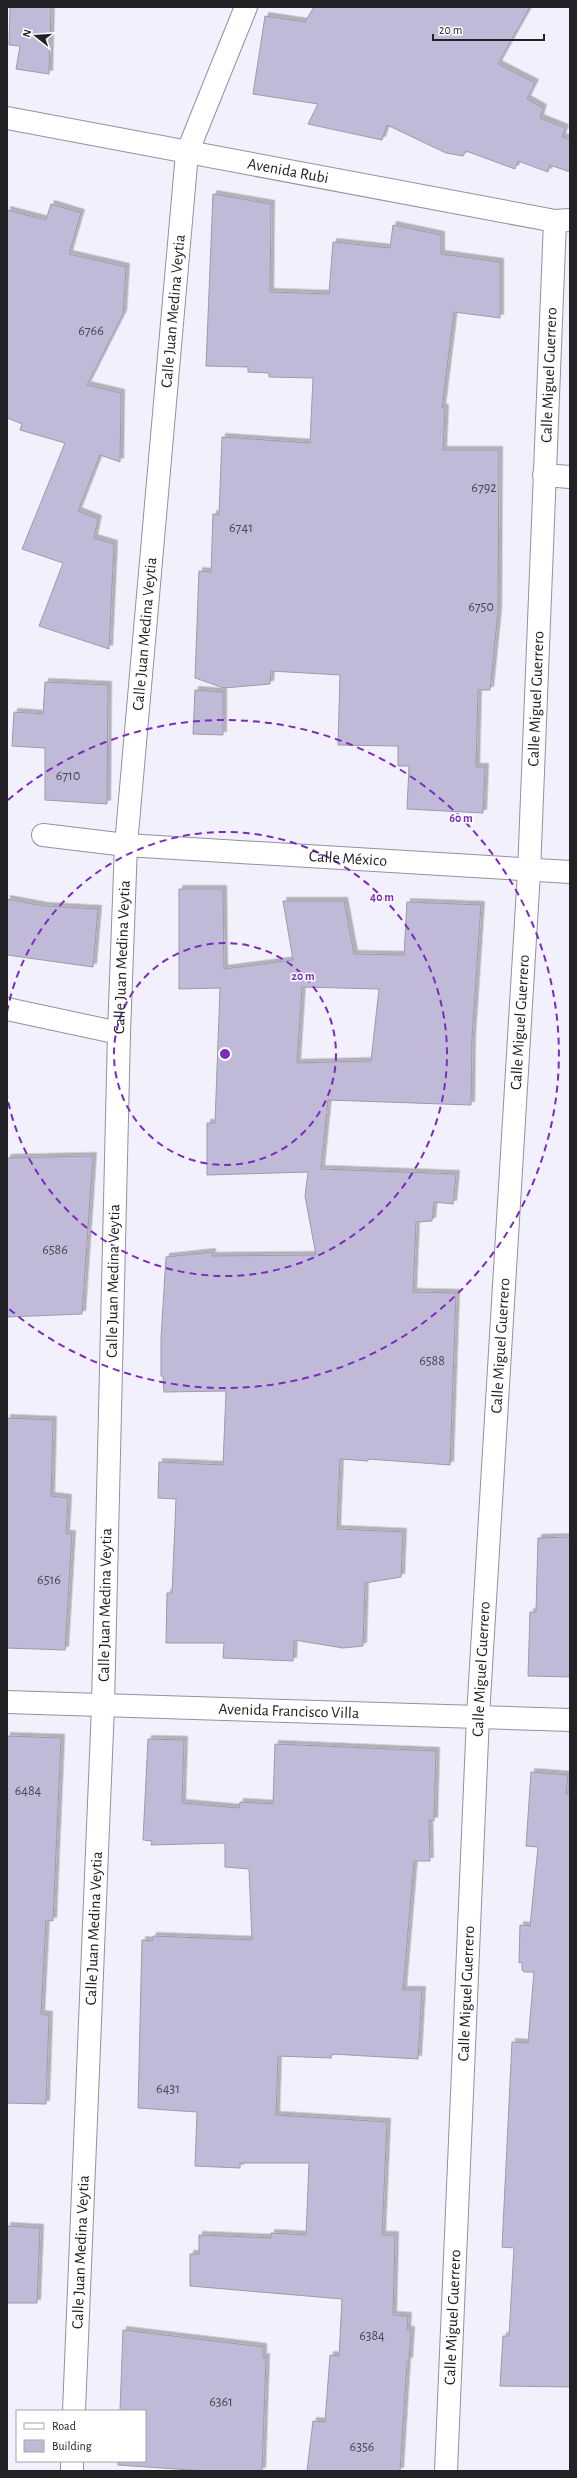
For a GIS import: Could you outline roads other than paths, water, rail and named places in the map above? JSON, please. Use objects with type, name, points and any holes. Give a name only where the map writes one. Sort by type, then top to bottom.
[{"type":"street","name":"Calle Juan Medina Veytia","points":[[74,2410],[103,1706],[119,1033],[126,845],[187,153],[246,7]]},
{"type":"street","name":"Avenida Rubi","points":[[7,118],[187,153],[562,220]]},
{"type":"street","name":"Calle Miguel Guerrero","points":[[446,2471],[478,1716],[529,872],[544,475],[562,220]]},
{"type":"street","points":[[544,475],[570,477]]},
{"type":"street","name":"Calle México","points":[[42,835],[126,845],[529,872],[570,872]]},
{"type":"street","points":[[7,1009],[119,1033]]},
{"type":"street","name":"Avenida Francisco Villa","points":[[7,1702],[570,1720]]}]
